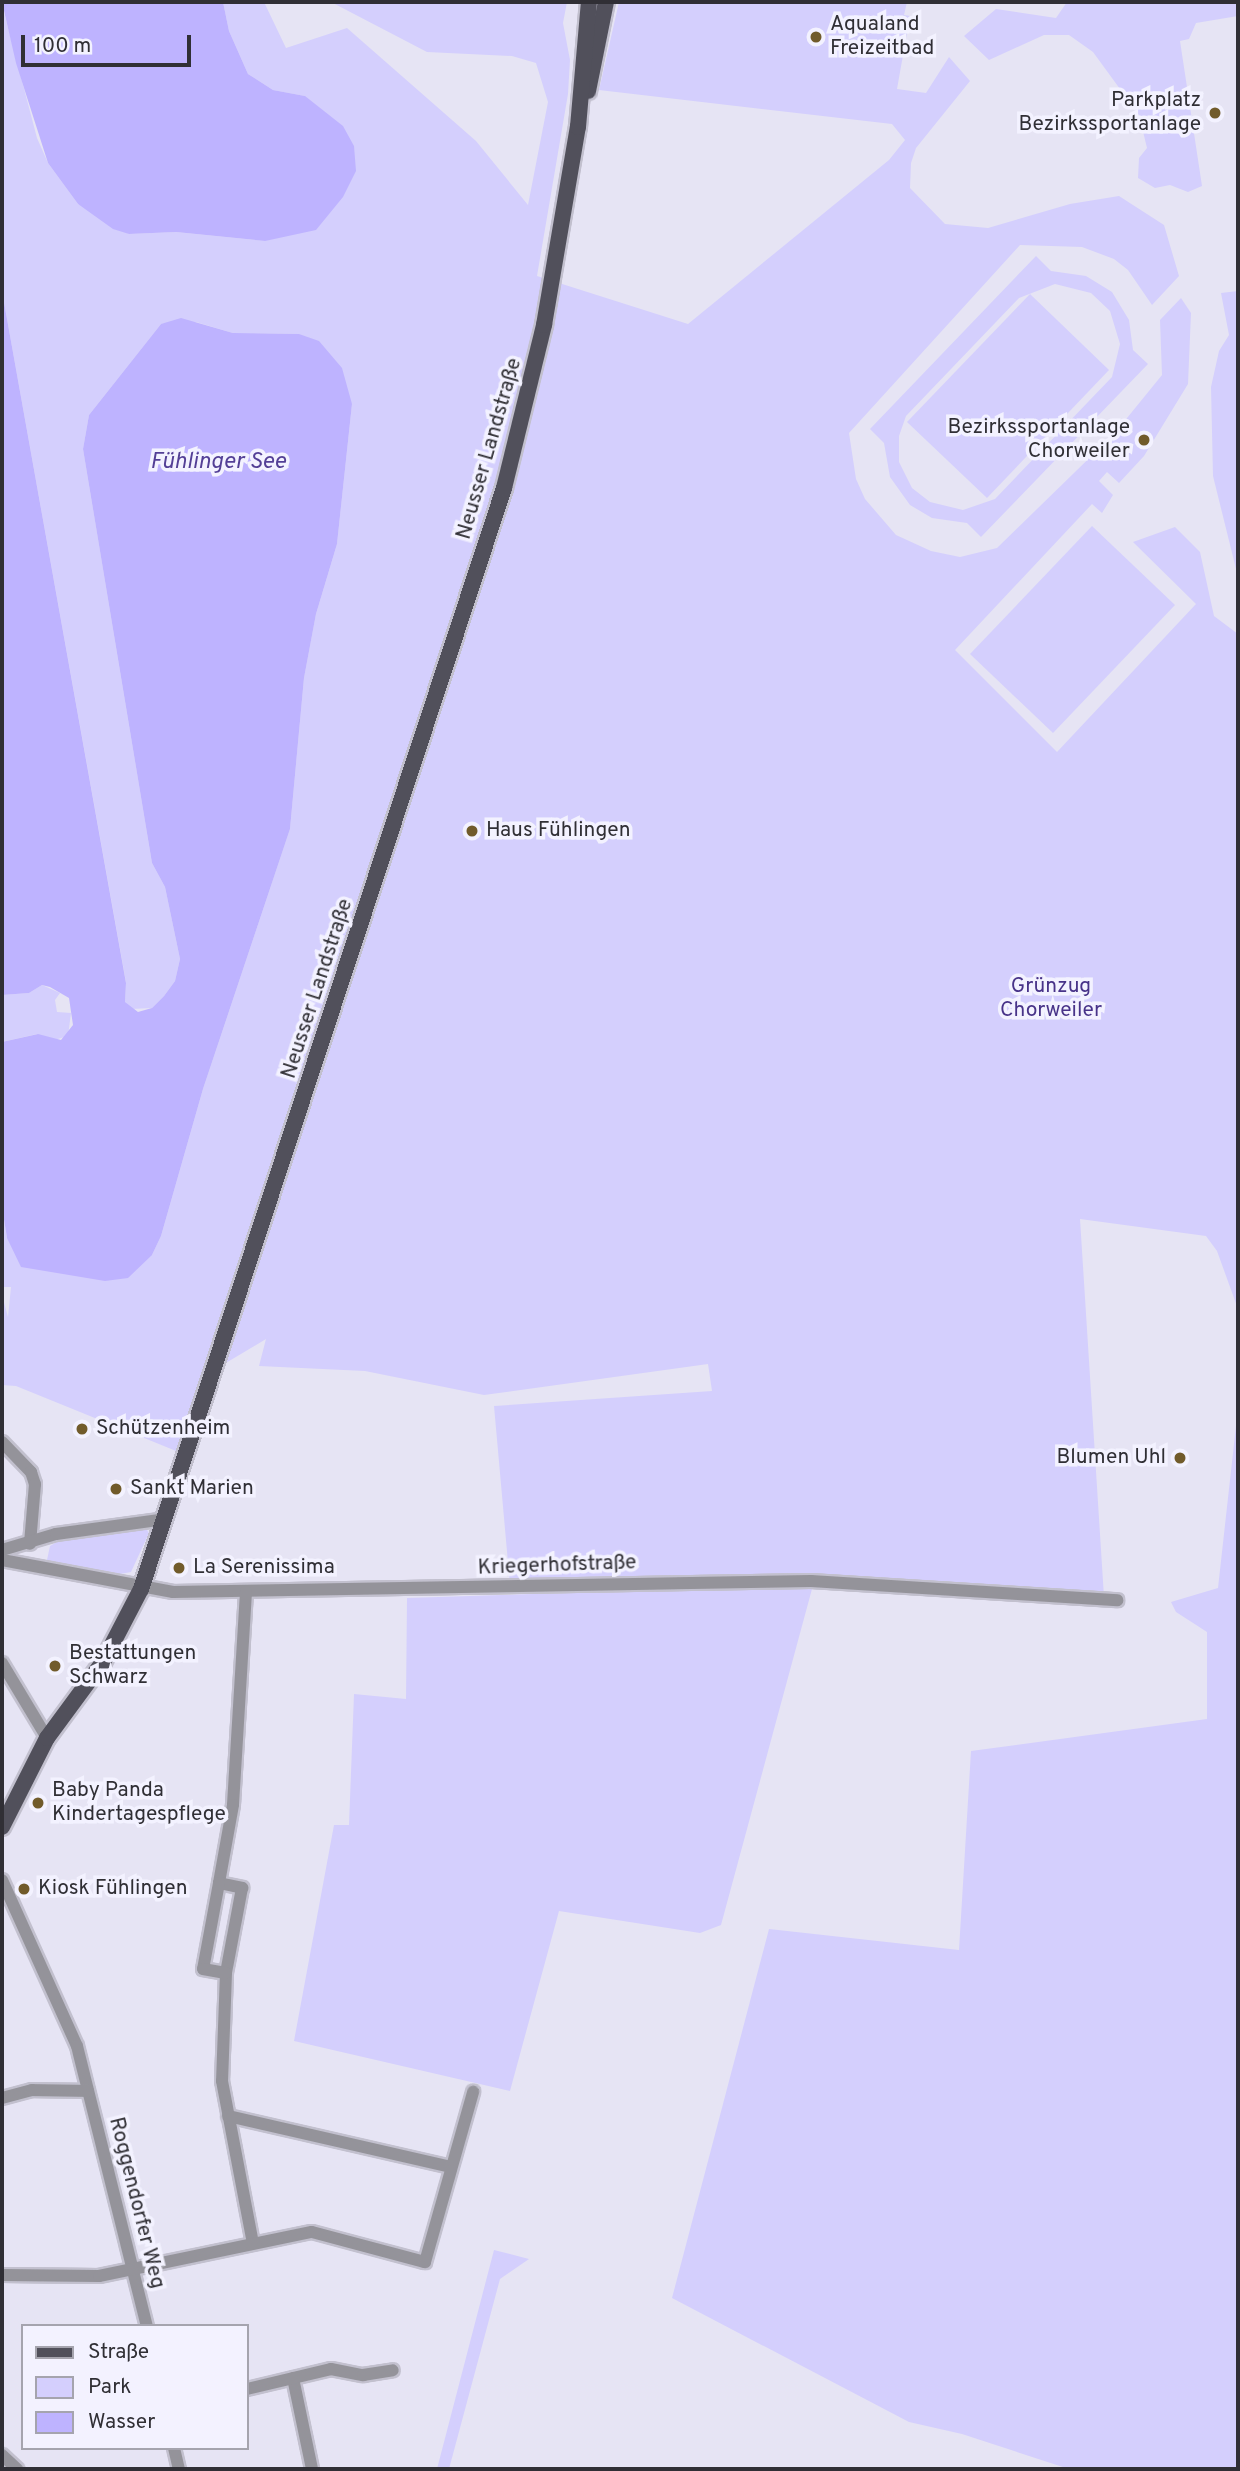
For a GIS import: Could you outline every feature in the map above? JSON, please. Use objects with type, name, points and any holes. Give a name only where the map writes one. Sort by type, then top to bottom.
[{"type":"main road","name":"Neusser Landstraße","points":[[2,1827],[47,1738],[103,1662],[141,1589],[504,488],[540,349],[578,127],[589,2]]},
{"type":"main road","name":"Neusser Landstraße","points":[[578,127],[597,59],[606,2]]},
{"type":"street","points":[[2,1442],[31,1472],[35,1485],[30,1544]]},
{"type":"street","points":[[2,1550],[30,1544],[56,1534],[165,1519]]},
{"type":"street","name":"Kriegerhofstraße","points":[[2,1560],[141,1589],[246,1592],[811,1581],[1116,1600]]},
{"type":"street","points":[[226,1973],[203,1969],[233,1805],[246,1592]]},
{"type":"street","points":[[2,1663],[47,1738]]},
{"type":"street","name":"Roggendorfer Weg","points":[[2,1880],[77,2046],[147,2324]]},
{"type":"street","points":[[219,1883],[242,1888],[226,1973],[222,2062],[228,2116],[253,2243]]},
{"type":"street","points":[[2,2098],[32,2090],[88,2091]]},
{"type":"street","points":[[2,2275],[99,2276],[312,2232],[425,2262],[473,2092]]},
{"type":"street","points":[[228,2116],[451,2167]]},
{"type":"street","points":[[248,2389],[331,2370],[363,2375],[393,2370]]},
{"type":"street","points":[[293,2378],[312,2469]]},
{"type":"street","points":[[174,2450],[179,2469]]},
{"type":"street","points":[[2,2455],[17,2469]]},
{"type":"green space","name":"Grünzug Chorweiler","points":[[223,2],[264,2],[286,48],[347,28],[476,141],[528,205],[548,102],[536,63],[512,56],[427,52],[331,2],[567,2],[563,23],[570,60],[568,94],[537,276],[688,324],[889,160],[905,140],[892,124],[599,90],[619,2],[907,2],[904,15],[910,16],[897,89],[926,93],[949,57],[970,81],[916,148],[911,163],[910,188],[945,224],[988,228],[1070,204],[1119,196],[1164,225],[1179,276],[1152,305],[1128,270],[1114,259],[1082,247],[1020,245],[849,433],[856,479],[865,499],[896,535],[931,551],[960,557],[997,548],[1114,434],[1162,375],[1160,320],[1181,298],[1191,313],[1188,384],[1144,456],[1119,483],[1107,472],[1099,481],[1113,495],[1102,513],[1092,504],[955,650],[1057,752],[1196,604],[1133,542],[1175,527],[1200,552],[1214,616],[1238,634],[1238,1309],[1217,1251],[1206,1236],[1080,1219],[1104,1597],[887,1581],[510,1585],[494,1406],[712,1391],[708,1364],[484,1395],[365,1371],[259,1366],[266,1339],[209,1373],[186,1455],[16,1386],[2,1385],[2,1295],[8,1317],[11,1287],[2,1287],[2,1207],[7,1238],[152,1255],[161,1236],[203,1089],[290,829],[304,678],[316,614],[337,544],[352,404],[299,334],[233,333],[196,322],[161,324],[89,415],[83,449],[152,863],[165,887],[180,959],[175,981],[164,996],[152,1008],[131,1009],[125,1002],[126,982],[2,291],[2,5],[37,138],[48,163],[78,204],[129,234],[176,232],[265,241],[305,96],[273,90],[248,74],[229,31]]},
{"type":"green space","points":[[1067,2],[1238,2],[1238,16],[1196,23],[1189,39],[1180,41],[1202,186],[1188,192],[1170,185],[1155,188],[1138,178],[1139,158],[1147,148],[1139,115],[1093,52],[1069,35],[1044,35],[989,60],[964,36],[996,9],[1056,18]]},
{"type":"green space","points":[[1036,256],[1051,271],[1086,276],[1112,292],[1129,320],[1133,350],[1148,364],[981,537],[967,523],[932,518],[910,505],[890,477],[884,443],[870,429]],"holes":[[[1055,284],[1091,293],[1110,311],[1120,344],[1112,377],[995,499],[963,510],[930,502],[912,488],[899,462],[899,436],[906,416],[1019,298]]]},
{"type":"green space","points":[[1238,291],[1238,577],[1213,476],[1211,387],[1219,351],[1229,335],[1221,293]]},
{"type":"green space","points":[[1030,294],[1109,370],[987,498],[907,422]]},
{"type":"green space","points":[[1092,526],[1175,605],[1053,733],[970,654]]},
{"type":"green space","points":[[42,985],[60,993],[55,1000],[57,1012],[71,1013],[68,1036],[51,1041],[37,1034],[2,1042],[2,995],[29,993]]},
{"type":"green space","points":[[1238,1408],[1238,2469],[1069,2469],[962,2434],[909,2422],[672,2298],[769,1929],[959,1950],[971,1751],[1207,1719],[1207,1632],[1176,1612],[1171,1602],[1218,1588]]},
{"type":"green space","points":[[145,1527],[149,1533],[131,1572],[109,1576],[47,1560],[50,1546],[62,1539]]},
{"type":"green space","points":[[794,1586],[812,1589],[721,1925],[700,1933],[559,1911],[510,2091],[294,2041],[334,1825],[349,1825],[354,1694],[406,1699],[407,1598]]},
{"type":"green space","points":[[494,2250],[529,2259],[500,2279],[449,2469],[437,2469]]},
{"type":"water","points":[[2,2],[223,2],[229,31],[248,74],[273,90],[305,96],[343,126],[354,146],[356,171],[343,197],[316,230],[265,241],[176,232],[129,234],[113,229],[78,204],[48,163],[16,63]]},
{"type":"water","name":"Fühlinger See","points":[[2,291],[126,983],[125,1002],[138,1012],[152,1008],[164,996],[175,981],[180,959],[165,887],[152,863],[83,449],[89,415],[161,324],[181,318],[233,333],[299,334],[319,341],[342,368],[352,404],[337,544],[316,614],[304,678],[290,829],[203,1089],[161,1236],[152,1255],[128,1278],[105,1281],[21,1267],[7,1238],[2,1207],[2,1042],[38,1034],[61,1040],[73,1025],[69,998],[50,987],[42,985],[29,993],[2,995]]},
{"type":"place","name":"Aqualand Freizeitbad","points":[[816,37]]},
{"type":"place","name":"Parkplatz Bezirkssportanlage","points":[[1215,113]]},
{"type":"place","name":"Bezirkssportanlage Chorweiler","points":[[1144,440]]},
{"type":"place","name":"Haus Fühlingen","points":[[472,831]]},
{"type":"place","name":"Schützenheim","points":[[82,1429]]},
{"type":"place","name":"Blumen Uhl","points":[[1180,1458]]},
{"type":"place","name":"Sankt Marien","points":[[116,1489]]},
{"type":"place","name":"La Serenissima","points":[[179,1568]]},
{"type":"place","name":"Bestattungen Schwarz","points":[[55,1666]]},
{"type":"place","name":"Baby Panda Kindertagespflege","points":[[38,1803]]},
{"type":"place","name":"Kiosk Fühlingen","points":[[24,1889]]}]
